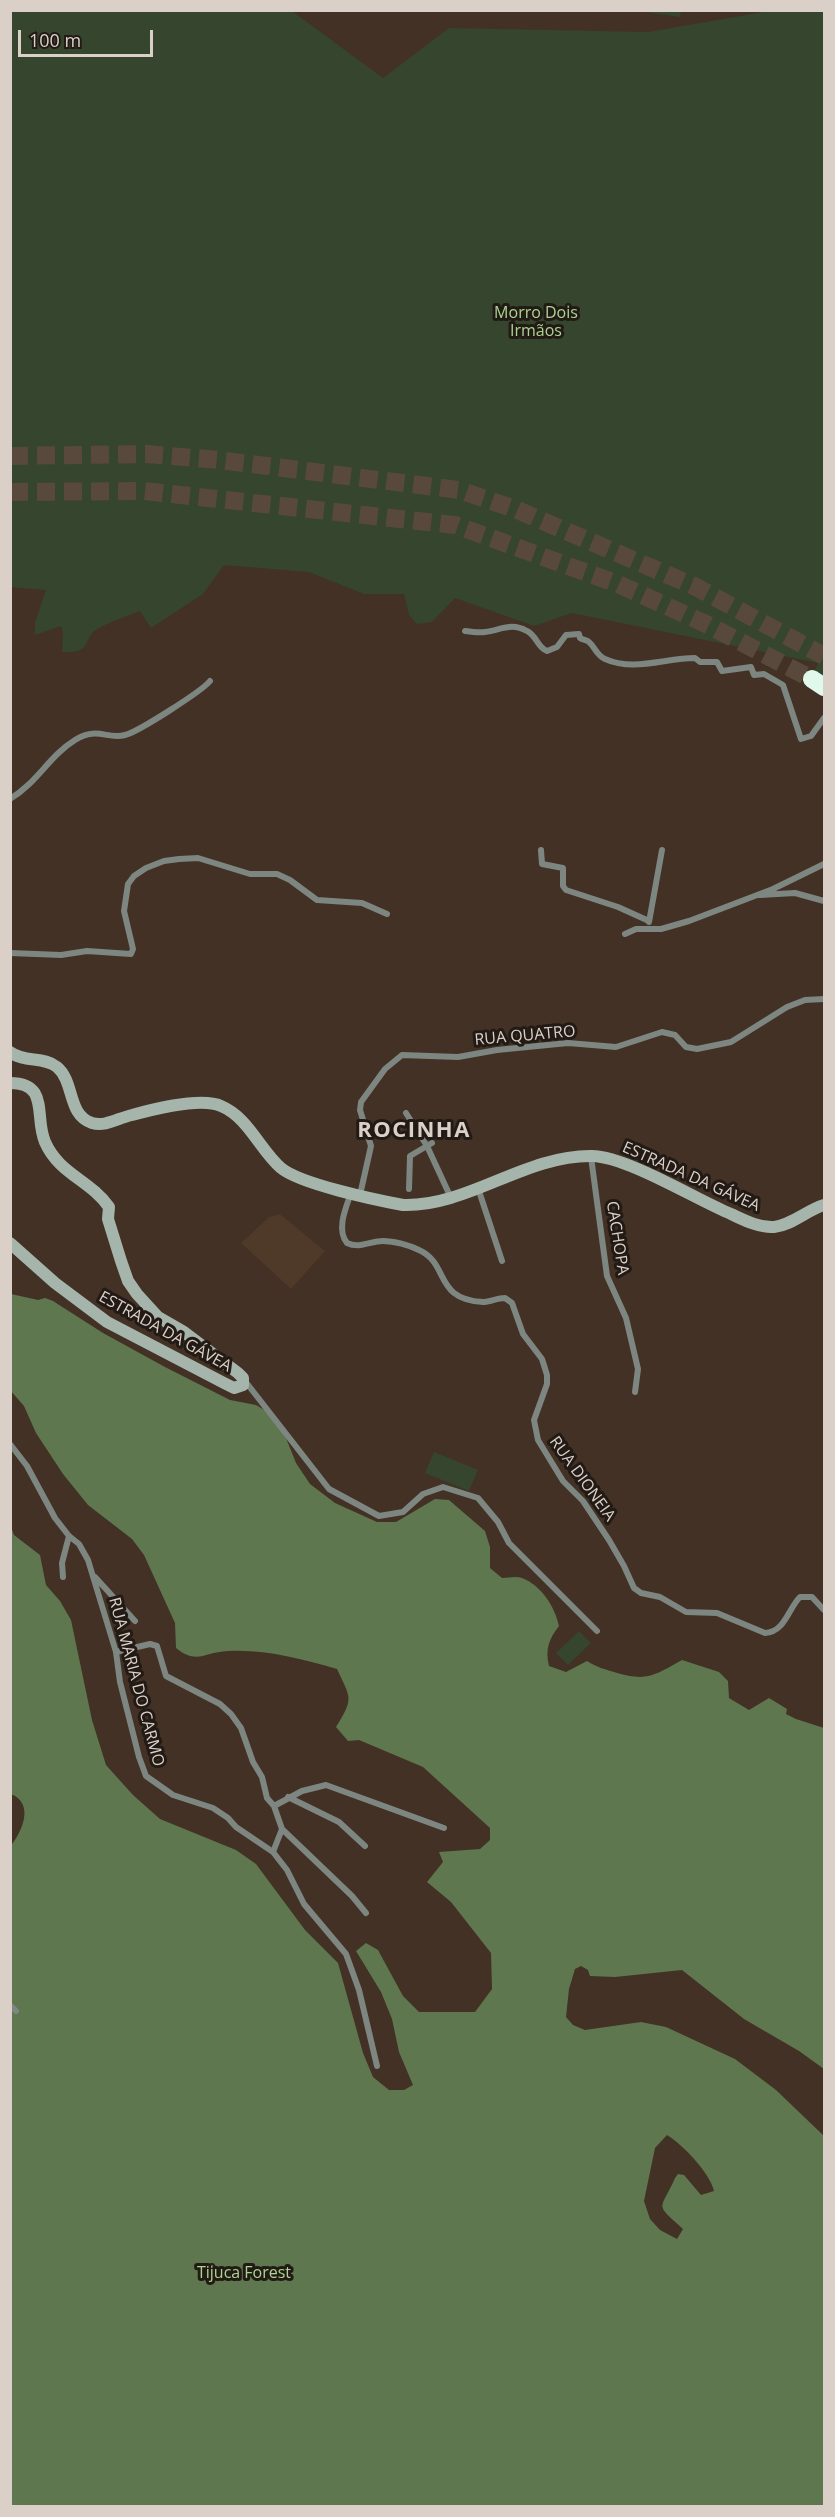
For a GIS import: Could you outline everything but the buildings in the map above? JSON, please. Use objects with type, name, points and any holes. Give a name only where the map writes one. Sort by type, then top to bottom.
[{"type":"street","points":[[465,631],[484,633],[506,626],[518,627],[530,632],[541,648],[547,651],[557,647],[567,635],[579,634],[580,638],[589,642],[595,652],[617,663],[654,664],[695,658],[700,662],[717,662],[722,671],[751,668],[754,675],[764,674],[783,685],[801,739],[811,736],[825,718]]},
{"type":"street","points":[[10,799],[30,786],[46,765],[73,741],[94,733],[125,735],[163,715],[210,681]]},
{"type":"street","points":[[541,850],[542,864],[562,868],[563,886],[566,890],[611,904],[649,921]]},
{"type":"street","points":[[648,929],[662,850]]},
{"type":"street","points":[[10,953],[62,955],[87,951],[131,954],[133,949],[124,911],[128,884],[134,876],[146,868],[180,859],[198,858],[247,873],[278,874],[317,900],[363,903],[387,914]]},
{"type":"street","points":[[626,934],[636,929],[661,929],[679,924],[773,889],[825,864]]},
{"type":"street","points":[[753,896],[795,893],[825,901]]},
{"type":"street","name":"RUA QUATRO","points":[[355,1194],[371,1146],[360,1110],[361,1102],[385,1068],[402,1055],[458,1057],[568,1042],[615,1047],[654,1033],[667,1032],[675,1035],[686,1047],[703,1048],[740,1038],[787,1007],[805,1000],[825,999]]},
{"type":"street","name":"ESTRADA DA GÁVEA","points":[[10,1052],[20,1057],[48,1062],[57,1067],[63,1075],[78,1113],[90,1122],[108,1124],[130,1115],[191,1104],[215,1104],[236,1116],[287,1173],[303,1180],[403,1206],[419,1206],[451,1198],[531,1168],[591,1156],[609,1159],[640,1171],[716,1208],[765,1227],[784,1225],[825,1205]]},
{"type":"street","name":"ESTRADA DA GÁVEA","points":[[10,1083],[25,1084],[33,1090],[38,1098],[43,1136],[57,1163],[98,1194],[109,1207],[108,1219],[128,1281],[148,1308],[184,1332],[243,1378],[243,1385],[234,1388],[107,1322],[55,1283],[10,1243]]},
{"type":"street","points":[[406,1113],[430,1145],[451,1198]]},
{"type":"street","points":[[409,1189],[410,1156],[430,1145]]},
{"type":"street","name":"CACHOPA","points":[[591,1156],[607,1276],[626,1318],[638,1369],[635,1392]]},
{"type":"street","points":[[478,1187],[502,1261]]},
{"type":"street","name":"RUA DIONEIA","points":[[355,1194],[345,1209],[343,1236],[347,1243],[358,1246],[384,1241],[415,1248],[430,1257],[445,1285],[454,1294],[469,1300],[488,1302],[505,1298],[511,1301],[523,1334],[542,1359],[547,1375],[547,1384],[534,1419],[538,1440],[563,1481],[597,1521],[637,1591],[660,1597],[686,1612],[717,1613],[765,1632],[779,1629],[800,1596],[812,1597],[825,1610]]},
{"type":"street","points":[[243,1378],[329,1489],[379,1516],[403,1512],[423,1494],[443,1487],[478,1498],[498,1522],[509,1543],[597,1631]]},
{"type":"street","name":"RUA MARIA DO CARMO","points":[[10,1444],[23,1460],[55,1518],[84,1552],[116,1652],[120,1682],[146,1776],[173,1795],[213,1808],[273,1852],[287,1870],[304,1904],[346,1954],[359,1990],[377,2066]]},
{"type":"street","points":[[63,1577],[62,1563],[69,1536]]},
{"type":"street","points":[[93,1575],[135,1621]]},
{"type":"street","points":[[116,1652],[150,1644],[157,1646],[166,1676],[220,1704],[231,1714],[241,1728],[253,1762],[262,1777],[267,1798],[274,1806],[282,1829],[352,1896],[366,1913]]},
{"type":"street","points":[[274,1806],[302,1791],[326,1785],[444,1828]]},
{"type":"street","points":[[288,1797],[339,1822],[365,1846]]},
{"type":"street","points":[[273,1852],[282,1829]]},
{"type":"shaded area","points":[[280,1214],[325,1251],[291,1289],[241,1243],[269,1217]]},
{"type":"green space","name":"Morro Dois Irmãos","points":[[10,11],[292,11],[383,78],[449,28],[648,32],[769,11],[824,11],[824,681],[813,674],[818,663],[572,613],[534,626],[455,598],[432,622],[417,624],[409,615],[404,594],[364,594],[309,572],[224,565],[203,594],[151,628],[140,611],[99,628],[90,636],[83,648],[72,652],[62,652],[63,631],[61,626],[35,635],[35,622],[46,590],[10,587]]},
{"type":"green space","points":[[638,11],[681,11],[680,17]]},
{"type":"green space","name":"Tijuca Forest","points":[[11,1294],[53,1301],[103,1333],[165,1367],[230,1400],[256,1405],[271,1414],[286,1438],[296,1463],[310,1484],[335,1503],[377,1522],[396,1522],[435,1499],[449,1500],[485,1531],[490,1547],[490,1568],[502,1578],[520,1577],[529,1581],[551,1604],[559,1626],[549,1644],[547,1654],[549,1666],[566,1672],[587,1661],[614,1672],[642,1677],[649,1676],[682,1660],[719,1672],[728,1681],[729,1698],[749,1710],[769,1698],[787,1709],[786,1714],[824,1728],[824,2069],[799,2051],[744,2019],[682,1970],[615,1977],[590,1976],[588,1970],[581,1966],[575,1969],[569,1989],[566,2017],[573,2025],[585,2030],[641,2022],[666,2027],[735,2059],[776,2090],[824,2136],[824,2506],[11,2506],[10,1847],[19,1834],[24,1811],[23,1804],[11,1794],[10,1524],[14,1535],[40,1555],[46,1585],[60,1601],[71,1620],[92,1720],[106,1765],[133,1795],[160,1819],[236,1850],[256,1864],[305,1930],[338,1963],[363,2053],[373,2077],[389,2090],[404,2090],[413,2085],[399,2052],[392,2019],[381,1992],[356,1951],[366,1943],[378,1950],[403,1996],[419,2012],[475,2012],[492,1989],[491,1953],[451,1902],[427,1882],[443,1862],[439,1852],[480,1849],[490,1840],[490,1828],[423,1767],[359,1740],[348,1741],[336,1727],[348,1704],[348,1693],[337,1669],[270,1653],[228,1651],[195,1657],[176,1648],[175,1623],[144,1555],[132,1539],[88,1505],[63,1474],[36,1433],[24,1406],[10,1390]],"holes":[[[667,2135],[702,2168],[714,2191],[701,2195],[684,2175],[678,2174],[662,2206],[683,2229],[677,2239],[660,2230],[650,2219],[644,2201],[655,2148]]]},
{"type":"green space","points":[[434,1452],[478,1470],[469,1491],[425,1473]]},
{"type":"green space","points":[[579,1631],[591,1643],[568,1665],[556,1653]]},
{"type":"tunnel","points":[[10,456],[146,454],[219,460],[459,490],[515,509],[696,587],[824,656]]},
{"type":"tunnel","points":[[10,492],[144,491],[455,525],[618,584],[706,624],[812,679]]},
{"type":"district","name":"ROCINHA","points":[[414,1131]]}]
